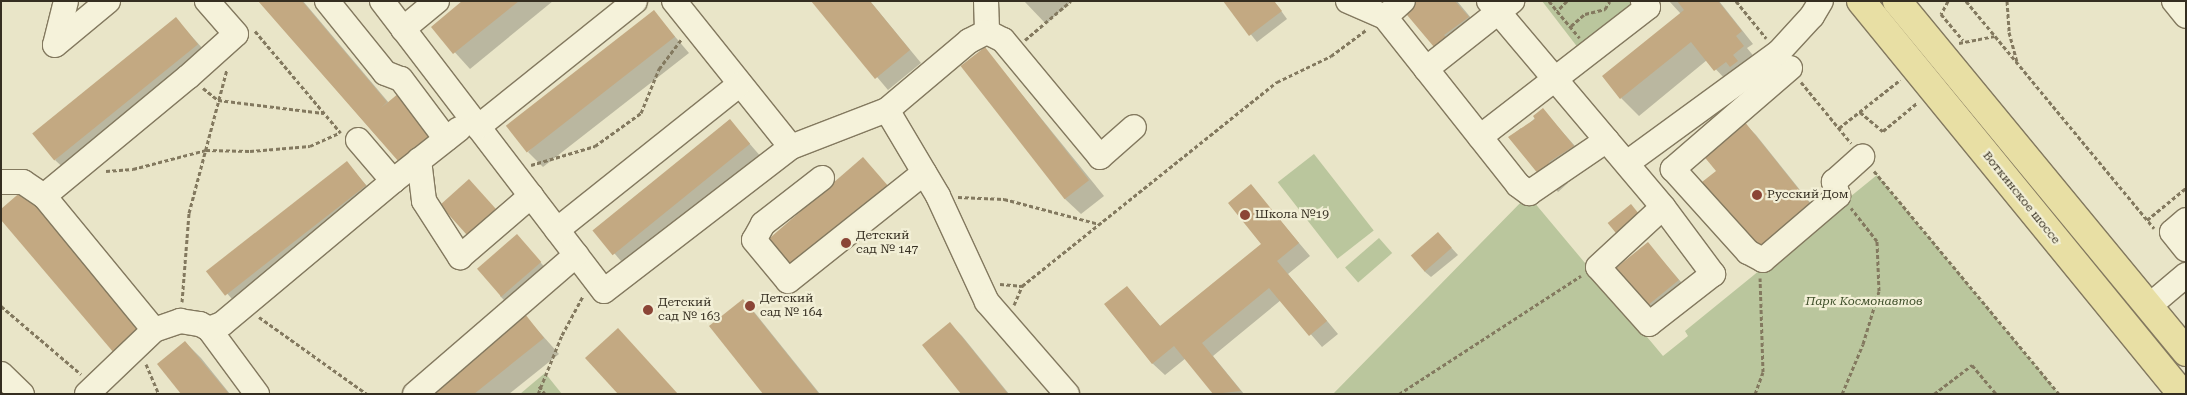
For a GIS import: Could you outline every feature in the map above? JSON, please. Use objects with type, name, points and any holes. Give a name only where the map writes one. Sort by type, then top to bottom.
[{"type":"main road","name":"Воткинское шоссе","points":[[1861,1],[2182,394]]},
{"type":"main road","points":[[1897,1],[2186,352]]},
{"type":"street","points":[[66,1],[55,45],[108,1]]},
{"type":"street","points":[[44,196],[188,77],[242,29],[207,1]]},
{"type":"street","points":[[327,1],[385,74],[401,79],[446,139]]},
{"type":"street","points":[[382,1],[604,291],[791,147],[887,110],[969,42],[987,32]]},
{"type":"street","points":[[403,29],[437,1]]},
{"type":"street","points":[[209,329],[222,324],[446,139],[475,123],[634,1]]},
{"type":"street","points":[[674,1],[791,147]]},
{"type":"street","points":[[986,1],[987,32]]},
{"type":"street","points":[[1348,1],[1385,17],[1518,185],[1529,193],[1607,140]]},
{"type":"street","points":[[1385,17],[1403,1]]},
{"type":"street","points":[[1480,137],[1648,7],[1643,1]]},
{"type":"street","points":[[2174,1],[2186,16]]},
{"type":"street","points":[[1426,70],[1499,5],[1555,79],[1663,207],[1713,274],[1649,324],[1598,267],[1663,207]]},
{"type":"street","points":[[1811,6],[1784,61],[1673,169],[1748,252],[1763,260],[1838,196],[1834,182],[1862,157]]},
{"type":"street","points":[[987,32],[1003,40],[1100,157],[1134,127]]},
{"type":"street","points":[[1627,163],[1784,61]]},
{"type":"street","points":[[557,230],[740,84]]},
{"type":"street","points":[[887,110],[938,196],[988,302],[1067,394]]},
{"type":"street","points":[[349,137],[393,181]]},
{"type":"street","points":[[419,160],[424,201],[460,257],[531,196]]},
{"type":"street","points":[[822,178],[762,224],[754,240],[788,281],[924,173]]},
{"type":"street","points":[[1,182],[23,182],[44,196],[150,333]]},
{"type":"street","points":[[2186,220],[2172,232],[2186,249]]},
{"type":"street","points":[[415,394],[576,255]]},
{"type":"street","points":[[2148,307],[2186,275]]},
{"type":"street","points":[[91,390],[150,333],[180,321],[200,324],[209,329],[257,394]]},
{"type":"street","points":[[1,374],[22,394]]},
{"type":"path","points":[[1012,51],[1071,1]]},
{"type":"path","points":[[1549,1],[1571,26],[1585,14],[1605,9],[1610,1]]},
{"type":"path","points":[[1557,10],[1567,1]]},
{"type":"path","points":[[1736,1],[1862,157],[2059,394]]},
{"type":"path","points":[[1948,1],[1941,14],[1964,40]]},
{"type":"path","points":[[1966,1],[2147,220],[2186,188]]},
{"type":"path","points":[[2007,1],[2009,32],[2017,64]]},
{"type":"path","points":[[1006,324],[1022,286],[1276,82],[1331,56],[1385,17]]},
{"type":"path","points":[[524,160],[532,165],[595,146],[641,113],[659,69],[693,25]]},
{"type":"path","points":[[180,321],[189,214],[218,100],[242,29],[323,113],[349,137]]},
{"type":"path","points":[[188,77],[218,100],[323,113]]},
{"type":"path","points":[[1860,112],[1883,131],[1918,103]]},
{"type":"path","points":[[83,163],[108,172],[132,169],[206,150],[250,151],[310,146],[349,137]]},
{"type":"path","points":[[938,196],[1004,199],[1099,224]]},
{"type":"path","points":[[1838,196],[1861,218],[1877,241],[1880,264],[1880,291],[1863,344],[1842,394]]},
{"type":"path","points":[[1755,394],[1763,372],[1759,280],[1763,260]]},
{"type":"path","points":[[1400,394],[1555,290],[1598,267]]},
{"type":"path","points":[[538,394],[538,386],[562,334],[594,278]]},
{"type":"path","points":[[1,306],[91,390]]},
{"type":"path","points":[[244,306],[367,394]]},
{"type":"path","points":[[150,333],[146,368],[159,394]]},
{"type":"path","points":[[1934,394],[1972,366],[1996,394]]},
{"type":"path","points":[[538,386],[545,394]]},
{"type":"green space","points":[[1542,1],[1636,1],[1582,53]]},
{"type":"green space","points":[[1314,154],[1374,230],[1337,259],[1278,182]]},
{"type":"green space","name":"Парк Космонавтов","points":[[1877,175],[2059,394],[1333,394],[1528,195],[1663,356],[1688,336],[1685,331]]},
{"type":"green space","points":[[1379,238],[1392,253],[1358,283],[1345,268]]},
{"type":"green space","points":[[545,373],[562,394],[520,394],[533,383]]},
{"type":"building","points":[[258,1],[302,1],[387,102],[381,108],[399,93],[433,135],[399,162]]},
{"type":"building","points":[[462,1],[519,1],[453,54],[431,27]]},
{"type":"building","points":[[811,1],[870,1],[910,50],[875,79]]},
{"type":"building","points":[[1223,1],[1274,1],[1282,11],[1249,36]]},
{"type":"building","points":[[1416,1],[1455,1],[1469,17],[1444,35],[1446,37],[1434,47],[1402,9]]},
{"type":"building","points":[[1677,1],[1718,1],[1742,31],[1736,36],[1744,46],[1733,55],[1738,61],[1730,67],[1726,62],[1714,71],[1691,42],[1620,99],[1602,76],[1684,10]]},
{"type":"building","points":[[654,10],[675,37],[527,153],[506,126]]},
{"type":"building","points":[[176,17],[198,44],[54,161],[32,133]]},
{"type":"building","points":[[985,47],[1089,180],[1065,199],[961,66]]},
{"type":"building","points":[[1543,108],[1574,146],[1549,162],[1552,165],[1539,175],[1508,137],[1535,119],[1533,116]]},
{"type":"building","points":[[730,119],[750,144],[613,255],[592,230]]},
{"type":"building","name":"Русский Дом","points":[[1744,121],[1813,207],[1757,252],[1702,182],[1716,171],[1702,154]]},
{"type":"building","points":[[863,157],[890,188],[793,272],[766,241]]},
{"type":"building","points":[[347,161],[366,185],[225,296],[206,271]]},
{"type":"building","points":[[469,179],[501,215],[472,241],[440,205]]},
{"type":"building","points":[[1251,184],[1299,243],[1277,261],[1327,321],[1309,336],[1269,288],[1202,343],[1241,391],[1213,394],[1174,346],[1152,364],[1104,304],[1127,286],[1160,326],[1261,244],[1228,203]]},
{"type":"building","points":[[23,190],[140,330],[114,353],[1,220],[1,209]]},
{"type":"building","points":[[1631,204],[1640,215],[1616,234],[1608,223]]},
{"type":"building","points":[[1438,232],[1452,248],[1425,271],[1411,256]]},
{"type":"building","points":[[517,234],[541,262],[501,297],[477,269]]},
{"type":"building","points":[[1648,242],[1679,280],[1644,308],[1613,270]]},
{"type":"building","points":[[743,299],[819,394],[763,394],[709,326]]},
{"type":"building","points":[[525,314],[544,338],[474,394],[425,394]]},
{"type":"building","points":[[950,322],[1008,394],[961,394],[922,345]]},
{"type":"building","points":[[618,328],[678,394],[618,394],[585,358]]},
{"type":"building","points":[[185,341],[229,394],[181,394],[157,364]]},
{"type":"place","name":"Русский Дом","points":[[1757,195]]},
{"type":"place","name":"Школа №19","points":[[1245,215]]},
{"type":"place","name":"Детский сад № 147","points":[[846,243]]},
{"type":"place","name":"Детский сад № 164","points":[[750,306]]},
{"type":"place","name":"Детский сад № 163","points":[[648,310]]}]
